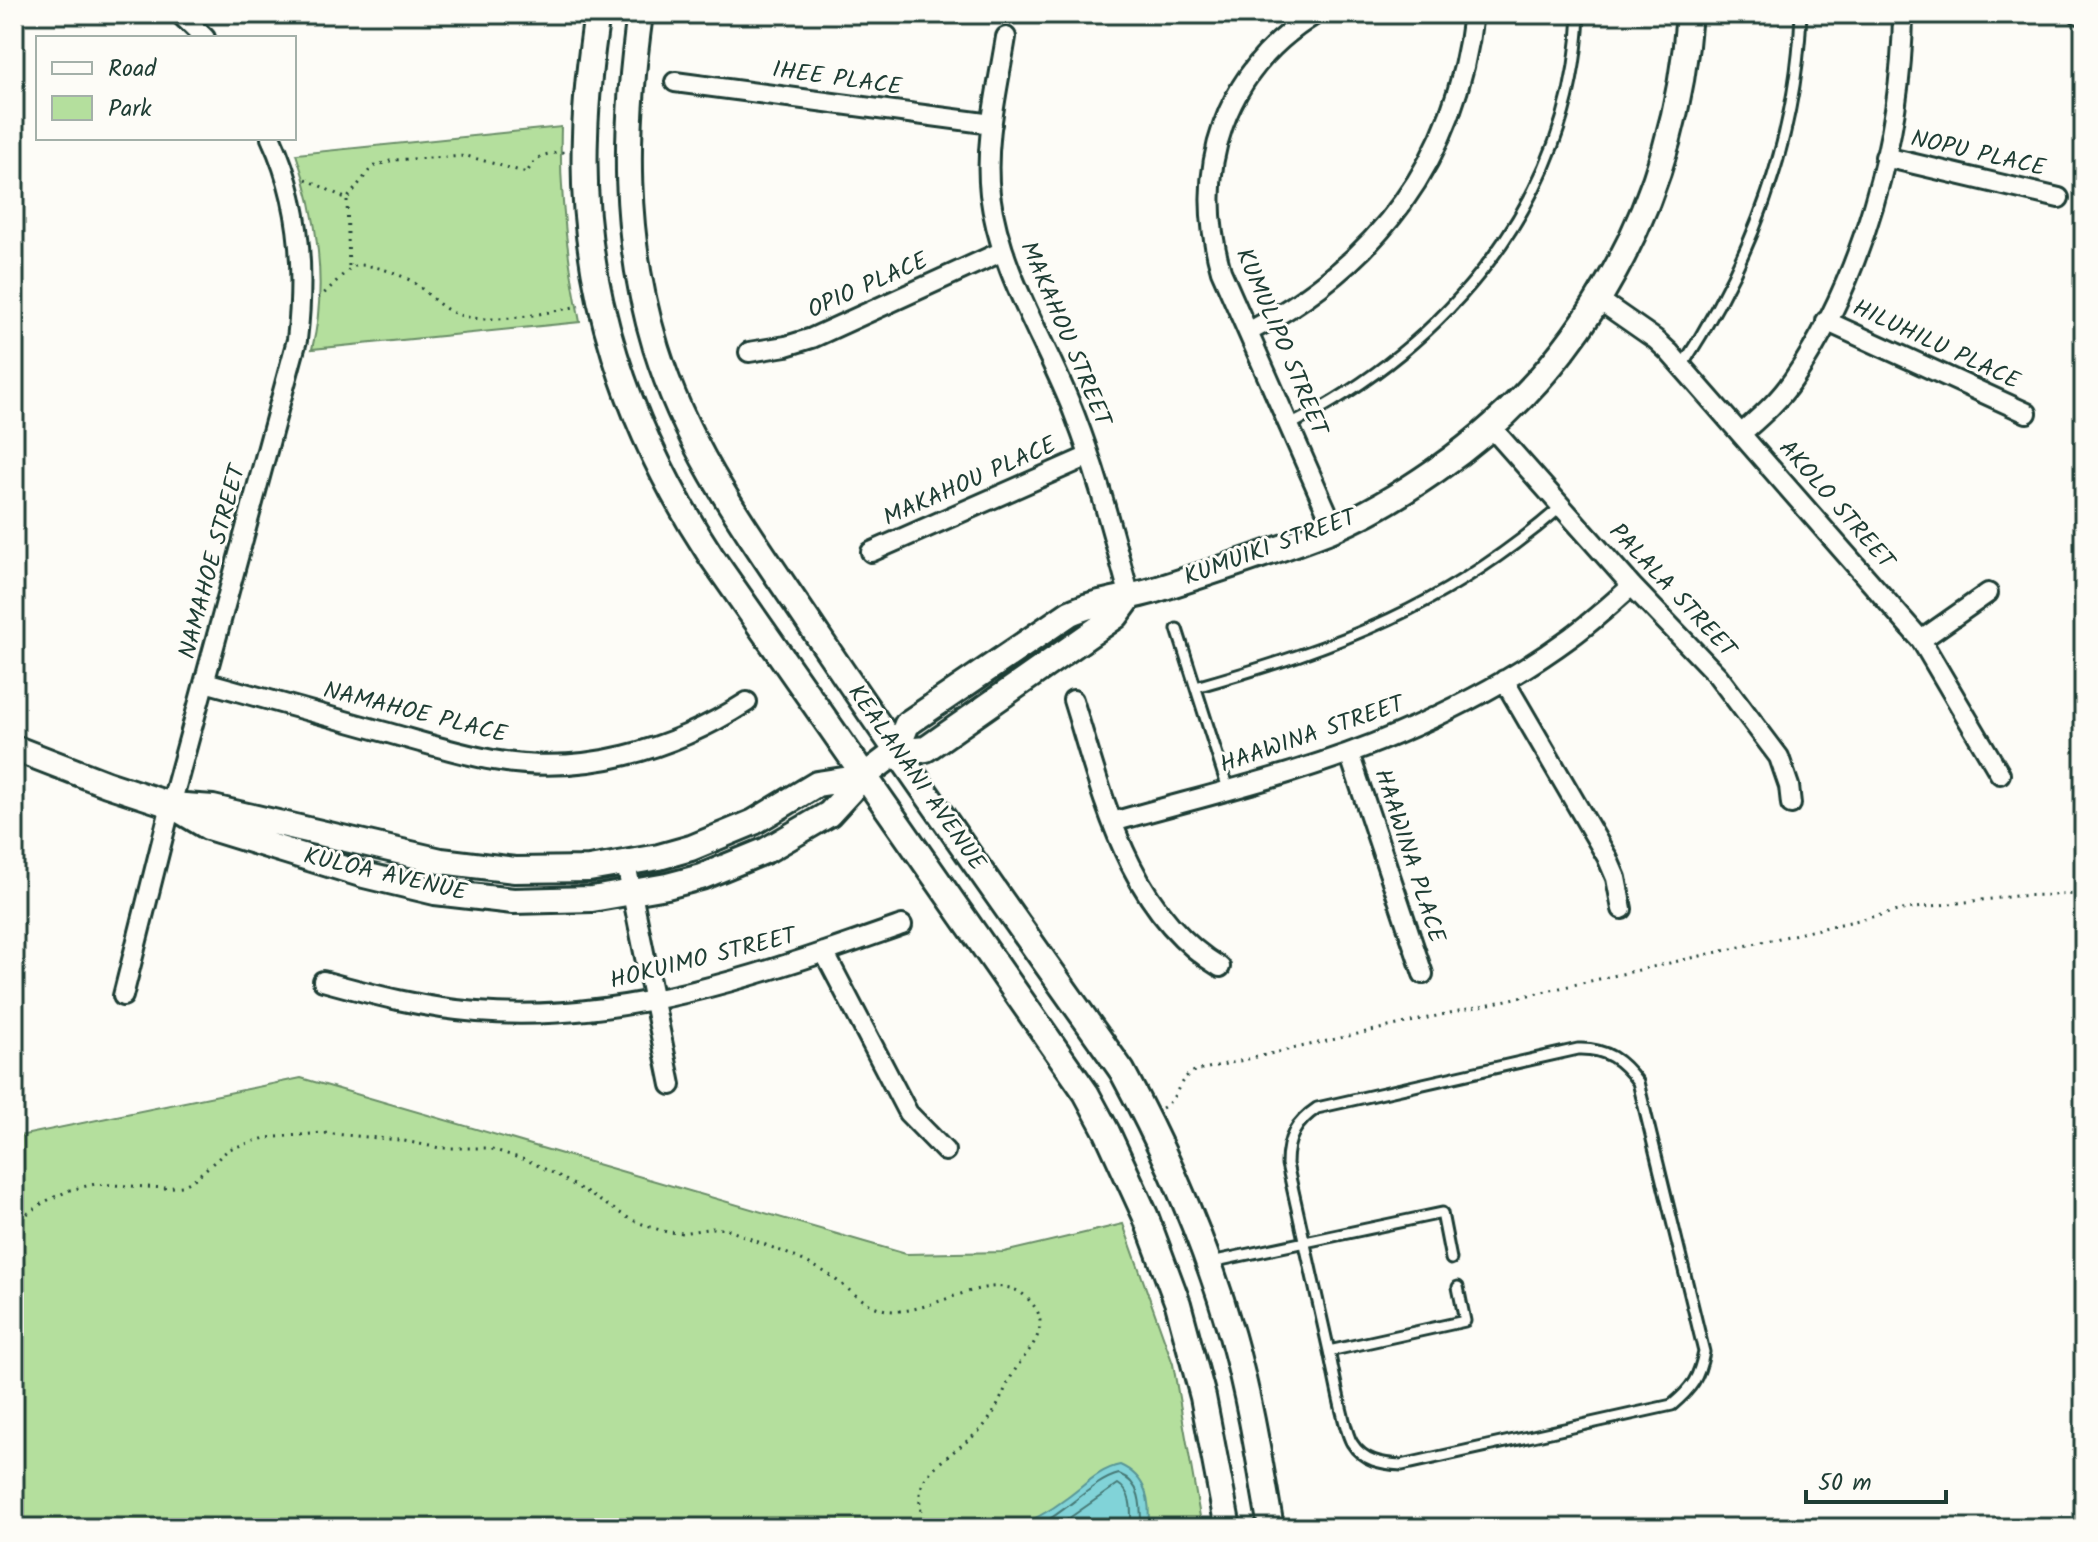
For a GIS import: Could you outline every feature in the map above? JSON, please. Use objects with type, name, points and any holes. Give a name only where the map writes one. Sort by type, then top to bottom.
[{"type":"street","points":[[180,14],[203,36]]},
{"type":"street","name":"KEALANANI AVENUE","points":[[597,14],[587,92],[585,149],[588,230],[600,301],[615,360],[630,401],[665,481],[711,556],[1086,1093],[1127,1174],[1162,1258],[1191,1350],[1213,1444],[1228,1528]]},
{"type":"street","name":"KEALANANI AVENUE","points":[[640,14],[629,96],[628,182],[637,268],[665,374],[685,425],[724,497],[896,752],[1122,1071],[1146,1116],[1185,1199],[1219,1291],[1245,1387],[1271,1528]]},
{"type":"street","name":"KUMULIPO STREET","points":[[1316,14],[1285,36],[1252,71],[1228,111],[1214,155],[1209,202],[1221,271],[1334,528]]},
{"type":"street","points":[[1248,332],[1303,301],[1329,282],[1395,215],[1442,135],[1462,77],[1473,14]]},
{"type":"street","name":"KUMUIKI STREET","points":[[896,752],[907,724],[1070,613],[1092,604],[1130,597],[1236,565],[1334,528],[1417,483],[1491,427],[1541,377],[1599,300],[1632,241],[1662,165],[1681,88],[1689,14]]},
{"type":"street","points":[[1742,433],[1770,408],[1792,382],[1826,321],[1863,233],[1885,157],[1895,105],[1903,14]]},
{"type":"street","name":"MAKAHOU STREET","points":[[1006,37],[992,124],[990,191],[1003,251],[1075,415],[1130,597]]},
{"type":"street","name":"IHEE PLACE","points":[[675,82],[992,124]]},
{"type":"street","name":"NAMAHOE STREET","points":[[123,996],[171,805],[290,371],[301,307],[299,242],[286,179],[272,140]]},
{"type":"street","name":"NOPU PLACE","points":[[1885,157],[2059,198]]},
{"type":"street","name":"OPIO PLACE","points":[[749,352],[812,338],[1003,251]]},
{"type":"street","name":"AKOLO STREET","points":[[1599,300],[1655,339],[1682,366],[1921,640],[2000,774]]},
{"type":"street","name":"HILUHILU PLACE","points":[[1826,321],[2027,413]]},
{"type":"street","name":"PALALA STREET","points":[[1491,427],[1632,586],[1718,676],[1773,747],[1784,769],[1791,804]]},
{"type":"street","name":"MAKAHOU PLACE","points":[[871,552],[1089,456]]},
{"type":"street","name":"HAAWINA STREET","points":[[1113,822],[1349,753],[1431,719],[1504,680],[1574,635],[1632,586]]},
{"type":"street","points":[[1921,640],[1988,593]]},
{"type":"street","points":[[1504,680],[1607,857],[1616,878],[1622,909]]},
{"type":"street","name":"NAMAHOE PLACE","points":[[205,682],[468,755],[523,764],[609,760],[667,744],[722,719],[747,702]]},
{"type":"street","points":[[1073,700],[1125,855],[1143,887],[1180,937],[1220,967]]},
{"type":"street","name":"KULOA AVENUE","points":[[14,748],[171,805],[208,827],[352,871],[435,892],[553,902],[632,894],[701,877],[767,850],[829,814],[863,777],[896,752]]},
{"type":"street","name":"HAAWINA PLACE","points":[[1349,753],[1423,974]]},
{"type":"street","name":"KULOA AVENUE","points":[[171,805],[213,808],[478,867],[552,871],[626,864],[691,848],[783,807],[817,784],[863,777]]},
{"type":"street","points":[[626,864],[671,1085]]},
{"type":"street","name":"HOKUIMO STREET","points":[[323,981],[396,1001],[480,1012],[560,1013],[652,1000],[715,986],[902,925]]},
{"type":"street","points":[[824,952],[908,1113],[945,1151]]},
{"type":"lane","points":[[1290,425],[1354,390],[1413,346],[1465,294],[1488,265],[1527,202],[1556,133],[1574,60],[1579,14]]},
{"type":"lane","points":[[1682,366],[1726,293],[1765,203],[1791,103],[1801,14]]},
{"type":"lane","points":[[1196,687],[1288,661],[1398,617],[1490,563],[1518,544],[1562,506]]},
{"type":"lane","points":[[1177,629],[1228,789]]},
{"type":"lane","points":[[1578,1049],[1596,1049],[1625,1064],[1638,1082],[1704,1352],[1700,1373],[1687,1392],[1672,1405],[1402,1465],[1381,1464],[1366,1457],[1351,1443],[1329,1351],[1302,1243],[1287,1164],[1287,1147],[1293,1130],[1305,1115],[1317,1108],[1578,1049]]},
{"type":"lane","points":[[1208,1263],[1442,1213],[1451,1259]]},
{"type":"lane","points":[[1329,1351],[1465,1321],[1458,1287]]},
{"type":"path","points":[[349,269],[347,199],[372,167],[393,160],[467,156],[527,173],[532,161],[546,154],[585,149]]},
{"type":"path","points":[[286,179],[297,173],[347,199]]},
{"type":"path","points":[[301,307],[330,291],[349,269],[359,265],[412,281],[452,312],[478,319],[546,313],[600,301]]},
{"type":"path","points":[[1146,1116],[1171,1102],[1181,1080],[1195,1071],[1907,909],[2016,896],[2084,894]]},
{"type":"path","points":[[14,1223],[44,1202],[70,1190],[95,1184],[182,1186],[229,1149],[244,1143],[290,1135],[345,1135],[440,1148],[489,1148],[508,1153],[559,1176],[630,1219],[650,1227],[682,1233],[727,1229],[824,1272],[863,1301],[880,1309],[915,1309],[968,1292],[1006,1287],[1019,1291],[1038,1311],[1038,1333],[1015,1369],[991,1419],[964,1446],[926,1476],[919,1497],[925,1528]]},
{"type":"green space","points":[[561,127],[565,225],[580,322],[312,349],[319,300],[318,250],[310,201],[296,154]]},
{"type":"green space","points":[[301,1078],[906,1254],[1004,1252],[1123,1224],[1173,1364],[1202,1528],[14,1528],[14,1137]]},
{"type":"water","points":[[1120,1465],[1142,1483],[1148,1499],[1148,1528],[1012,1528],[1061,1503],[1098,1474]]}]
